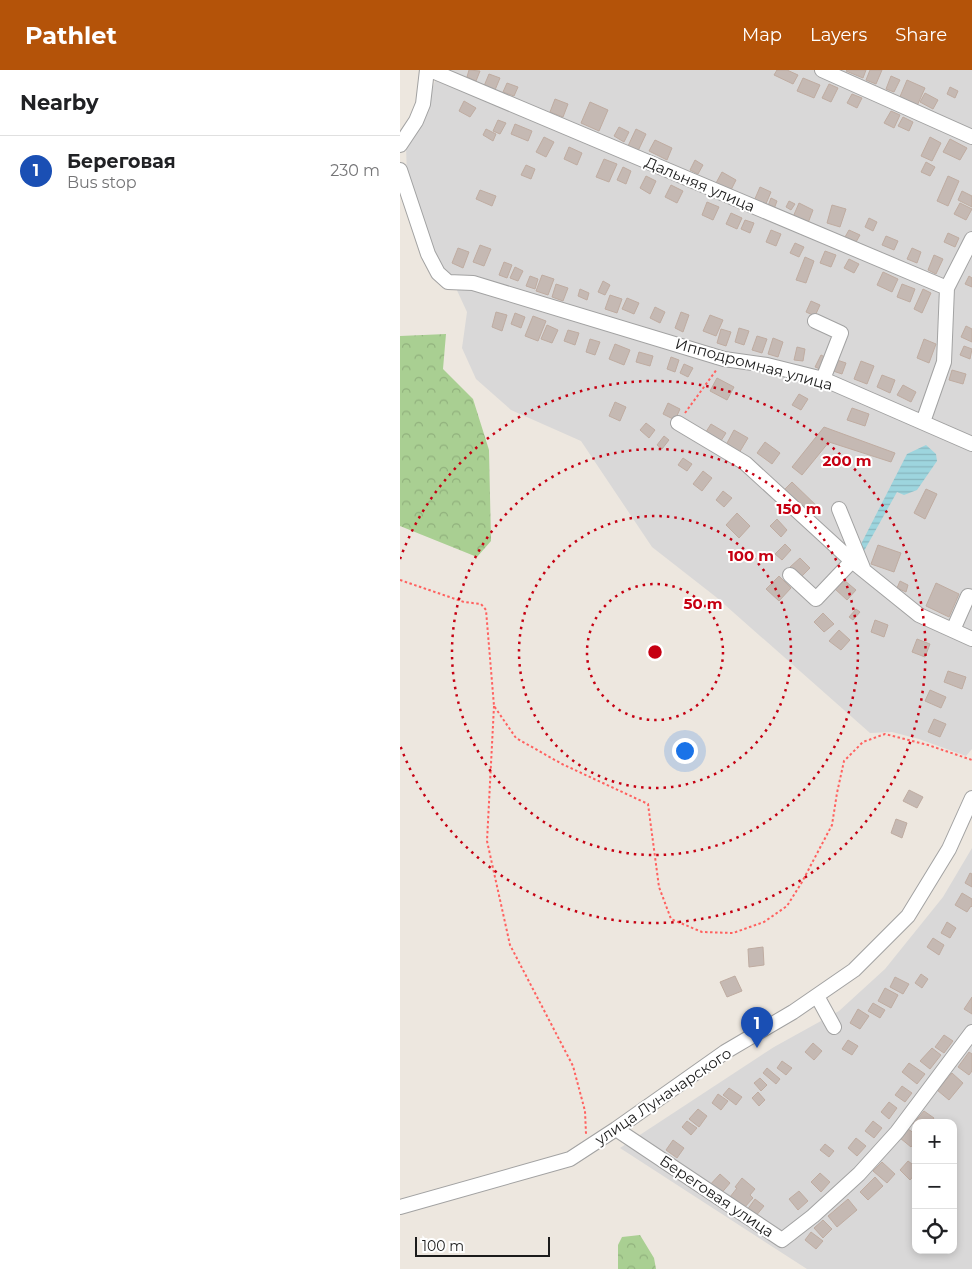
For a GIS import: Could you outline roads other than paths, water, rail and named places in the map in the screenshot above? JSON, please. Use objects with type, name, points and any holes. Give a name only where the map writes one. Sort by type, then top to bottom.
[{"type":"street","name":"Дальняя улица","points":[[428,70],[947,288]]},
{"type":"street","points":[[400,146],[416,121],[423,104],[428,70]]},
{"type":"street","points":[[822,70],[972,137]]},
{"type":"street","name":"Ипподромная улица","points":[[400,170],[428,254],[438,273],[448,282],[473,283],[724,359],[767,365],[823,379],[972,444]]},
{"type":"street","points":[[923,422],[944,362],[947,288],[972,239]]},
{"type":"street","points":[[815,321],[841,333],[823,379]]},
{"type":"street","points":[[678,423],[745,463],[852,561],[919,615],[972,639]]},
{"type":"street","points":[[839,509],[864,571]]},
{"type":"street","points":[[790,575],[816,599],[852,561]]},
{"type":"street","points":[[954,630],[968,596],[972,597]]},
{"type":"street","name":"улица Луначарского","points":[[400,1207],[570,1158],[616,1129],[725,1052],[793,1012],[854,970],[908,916],[948,849],[972,798]]},
{"type":"street","points":[[817,996],[834,1027]]},
{"type":"street","name":"Береговая улица","points":[[616,1129],[782,1240],[813,1216],[860,1174],[897,1132],[972,1032]]},
{"type":"water","points":[[926,445],[936,454],[937,461],[917,490],[904,495],[897,492],[864,551],[859,548],[907,454]]},
{"type":"place","name":"Береговая","points":[[757,1048]]}]
